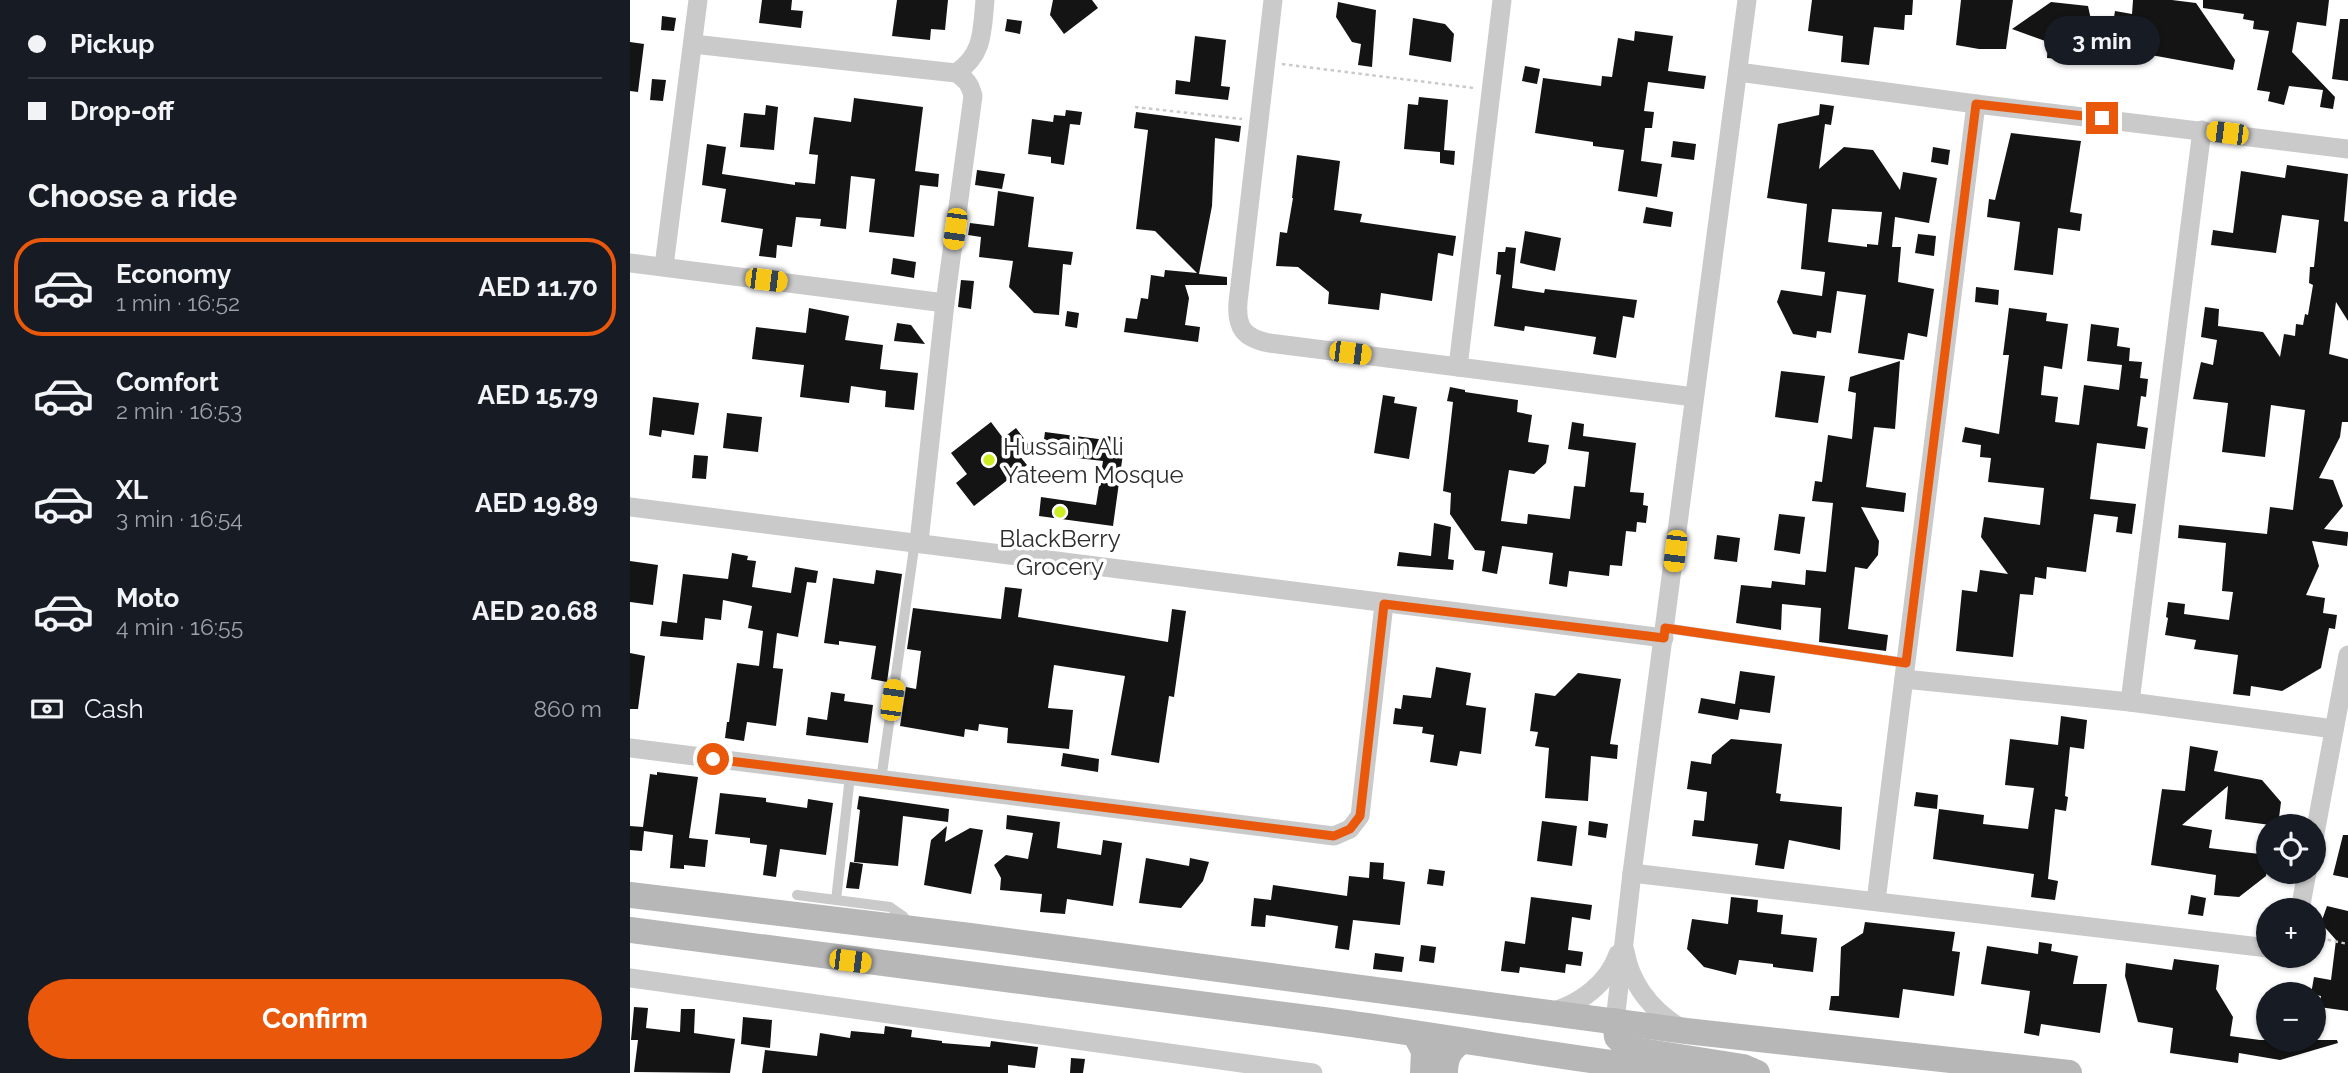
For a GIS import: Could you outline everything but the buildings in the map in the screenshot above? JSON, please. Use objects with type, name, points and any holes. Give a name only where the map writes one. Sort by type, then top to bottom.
[{"type":"main road","points":[[630,895],[970,936],[1545,1014],[2069,1073]]},
{"type":"main road","points":[[630,930],[850,961],[1325,1020],[1595,1063],[1689,1073]]},
{"type":"main road","points":[[850,961],[871,954],[962,963],[970,936]]},
{"type":"main road","points":[[1615,1021],[1617,1037],[1629,1049],[1743,1068],[1757,1073]]},
{"type":"main road","points":[[1415,1034],[1424,1051],[1423,1073]]},
{"type":"main road","points":[[1446,1073],[1446,1061],[1450,1051],[1461,1042]]},
{"type":"street","points":[[664,266],[698,0]]},
{"type":"street","points":[[956,73],[975,56],[985,0]]},
{"type":"street","points":[[1273,0],[1238,302],[1237,317],[1243,331],[1255,340],[1269,343],[1694,397]]},
{"type":"street","points":[[1458,367],[1502,0]]},
{"type":"street","points":[[1615,1021],[1623,940],[1747,0]]},
{"type":"street","points":[[693,44],[956,73],[970,86],[973,96],[917,542]]},
{"type":"street","points":[[1738,72],[2348,149]]},
{"type":"street","points":[[1876,901],[1976,104]]},
{"type":"street","points":[[2130,702],[2202,130]]},
{"type":"street","points":[[630,263],[945,303]]},
{"type":"street","points":[[630,506],[1384,604],[1665,633]]},
{"type":"street","points":[[630,748],[1334,836],[1350,829],[1360,816],[1384,604]]},
{"type":"street","points":[[2319,814],[2348,655]]},
{"type":"street","points":[[1905,671],[2334,729]]},
{"type":"street","points":[[1632,873],[2256,947]]},
{"type":"street","points":[[1545,1014],[1561,1009],[1590,993],[1616,960],[1623,940]]},
{"type":"street","points":[[1623,940],[1627,962],[1640,990],[1653,1007],[1686,1031]]},
{"type":"street","points":[[630,978],[1313,1073]]},
{"type":"lane","points":[[881,780],[917,542]]},
{"type":"lane","points":[[1665,633],[1905,671]]},
{"type":"lane","points":[[836,900],[850,776]]},
{"type":"lane","points":[[797,895],[890,907],[904,916],[915,931]]},
{"type":"path","points":[[1266,62],[1491,91]]},
{"type":"path","points":[[1135,107],[1259,121]]},
{"type":"path","points":[[2326,939],[2348,944]]},
{"type":"place","name":"Hussain Ali Yateem Mosque","points":[[989,460]]},
{"type":"place","name":"BlackBerry Grocery","points":[[1060,512]]},
{"type":"route","points":[[713,759],[1334,836],[1350,829],[1360,816],[1384,604],[1664,638],[1665,628],[1906,663],[1976,104],[2102,118]]}]
